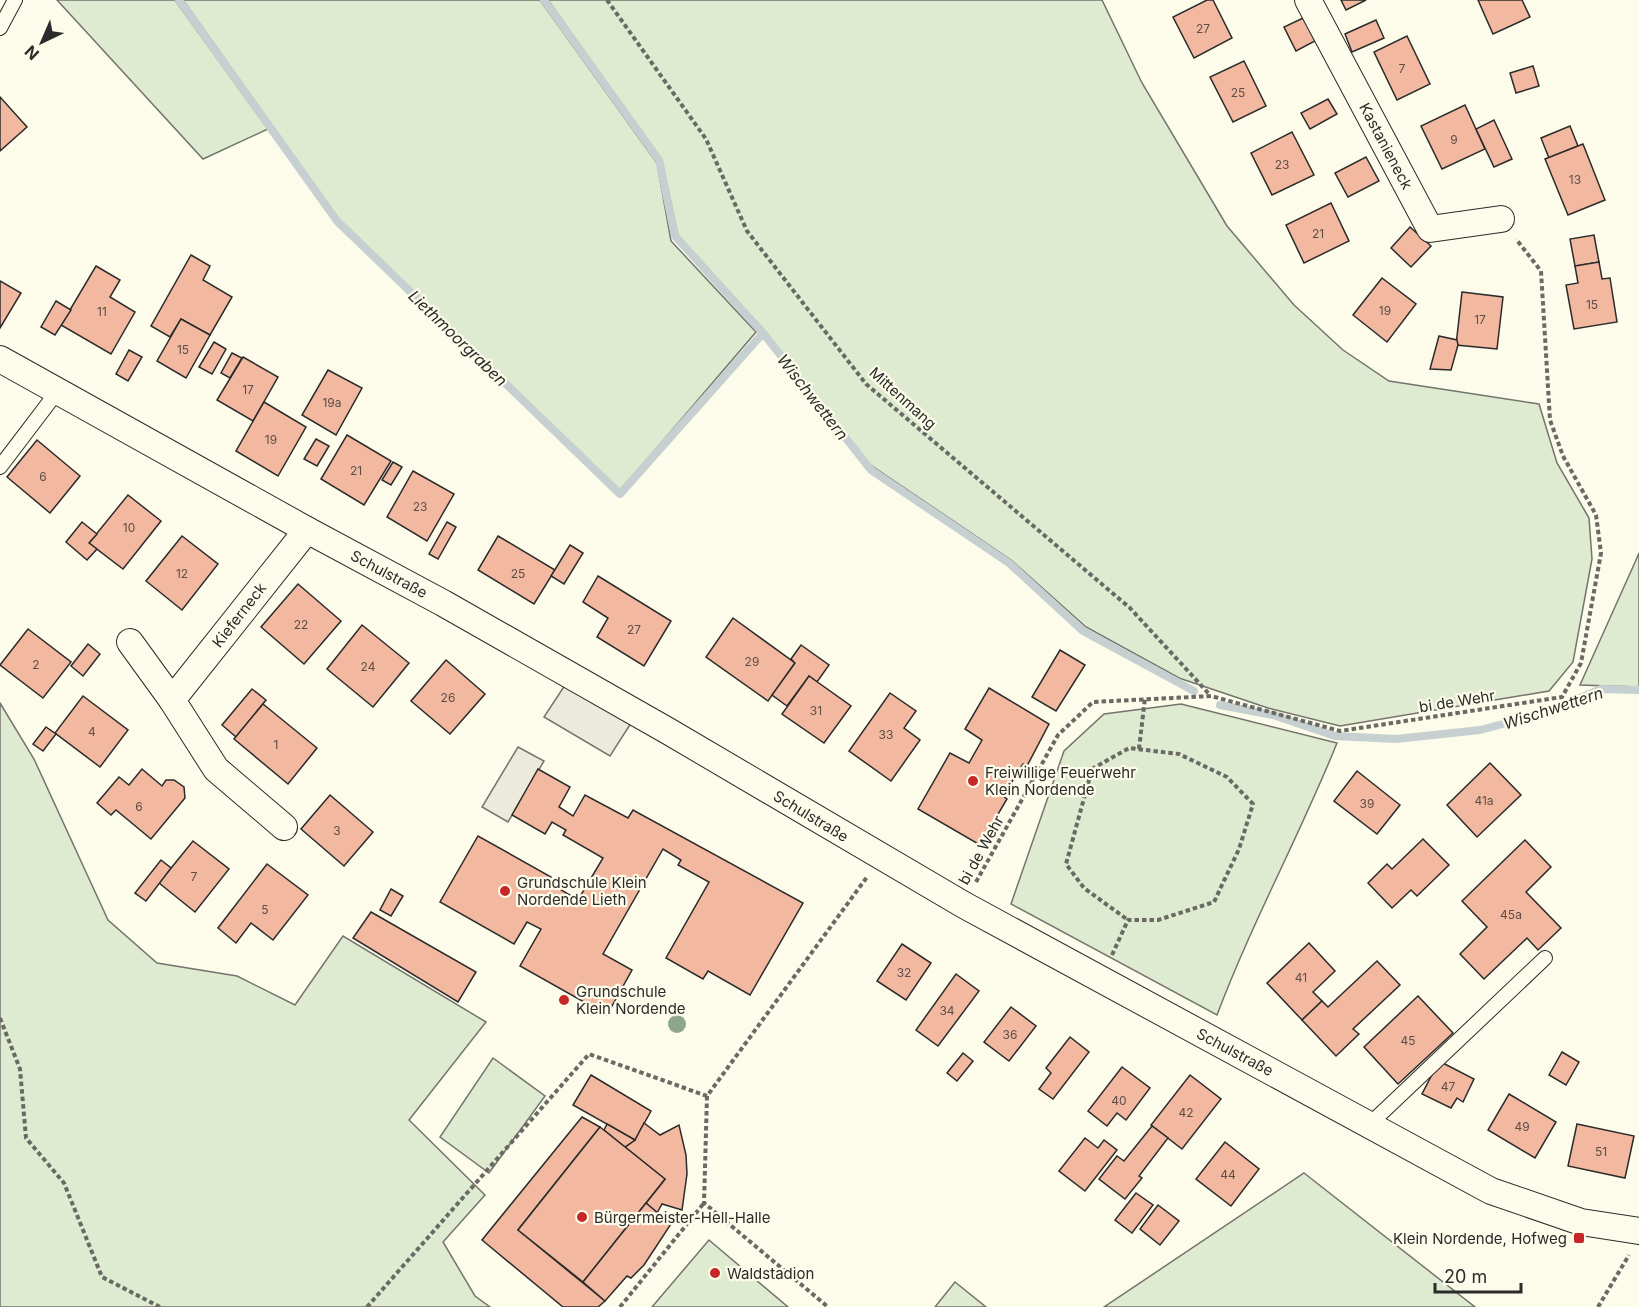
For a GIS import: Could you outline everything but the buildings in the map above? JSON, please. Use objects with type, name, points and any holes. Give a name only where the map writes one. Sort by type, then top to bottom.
[{"type":"street","name":"Kastanieneck","points":[[1308,0],[1430,229],[1502,219]]},
{"type":"street","name":"Schulstraße","points":[[0,359],[563,670],[882,857],[1100,981],[1491,1191],[1636,1240]]},
{"type":"street","name":"Kieferneck","points":[[172,700],[307,530]]},
{"type":"street","points":[[130,642],[172,700],[216,769],[284,827]]},
{"type":"lane","points":[[0,28],[15,0]]},
{"type":"lane","points":[[0,467],[57,392]]},
{"type":"lane","points":[[1370,1124],[1545,958]]},
{"type":"path","name":"Mittenmang","points":[[608,0],[706,139],[747,231],[866,384],[1130,608],[1211,696]]},
{"type":"path","name":"bi de Wehr","points":[[964,904],[1058,735],[1093,702],[1211,696],[1340,730],[1562,697],[1581,663],[1600,553],[1596,515],[1563,456],[1550,420],[1541,271],[1502,219]]},
{"type":"path","points":[[1139,749],[1145,698]]},
{"type":"path","points":[[1129,748],[1179,754],[1227,777],[1253,804],[1239,849],[1214,902],[1158,920],[1128,920],[1084,888],[1066,864],[1092,768],[1129,748]]},
{"type":"path","points":[[620,1307],[704,1203],[707,1096],[882,857]]},
{"type":"path","points":[[1100,981],[1128,920]]},
{"type":"path","points":[[0,1018],[20,1069],[26,1138],[64,1183],[102,1276],[160,1307]]},
{"type":"path","points":[[367,1307],[589,1054],[707,1096]]},
{"type":"path","points":[[704,1203],[828,1307]]},
{"type":"path","points":[[1598,1307],[1636,1240]]},
{"type":"green space","points":[[57,0],[175,0],[268,129],[203,159]]},
{"type":"green space","points":[[183,0],[540,0],[657,163],[671,241],[756,332],[620,491],[338,218]]},
{"type":"green space","points":[[548,0],[1102,0],[1142,83],[1227,226],[1294,305],[1343,350],[1389,381],[1539,404],[1557,463],[1589,518],[1592,559],[1573,662],[1549,691],[1340,726],[1268,708],[1179,678],[1086,627],[1011,560],[869,464],[765,331],[678,236],[662,161]]},
{"type":"green space","points":[[1639,553],[1639,687],[1580,685],[1636,560]]},
{"type":"green space","points":[[0,703],[34,759],[108,920],[157,963],[237,976],[295,1005],[343,936],[486,1022],[409,1120],[485,1195],[443,1242],[475,1296],[490,1307],[0,1307]]},
{"type":"green space","points":[[1181,704],[1337,743],[1245,946],[1217,1015],[1011,904],[1064,751],[1104,714]]},
{"type":"green space","points":[[493,1058],[545,1096],[489,1173],[440,1137]]},
{"type":"green space","points":[[1304,1173],[1475,1307],[1104,1307]]},
{"type":"green space","name":"Waldstadion","points":[[709,1240],[788,1307],[652,1307]]},
{"type":"green space","points":[[955,1282],[986,1307],[935,1307]]},
{"type":"shaded area","points":[[567,682],[633,720],[610,756],[544,717]]},
{"type":"shaded area","points":[[518,747],[544,761],[508,822],[482,807]]},
{"type":"waterway","name":"Liethmoorgraben","points":[[179,0],[337,221],[620,494],[763,333]]},
{"type":"waterway","name":"Wischwettern","points":[[544,0],[659,160],[675,236],[763,333],[871,470],[1009,563],[1083,631],[1194,691]]},
{"type":"waterway","name":"Wischwettern","points":[[1220,705],[1273,715],[1335,736],[1396,739],[1480,730],[1548,712],[1601,689],[1639,690]]},
{"type":"place","name":"Freiwillige Feuerwehr Klein Nordende","points":[[973,781]]},
{"type":"place","name":"Grundschule Klein Nordende Lieth","points":[[505,891]]},
{"type":"place","name":"Grundschule Klein Nordende","points":[[564,1000]]},
{"type":"place","name":"Bürgermeister-Hell-Halle","points":[[582,1217]]},
{"type":"place","name":"Klein Nordende, Hofweg","points":[[1579,1238]]},
{"type":"place","name":"Waldstadion","points":[[715,1273]]}]
